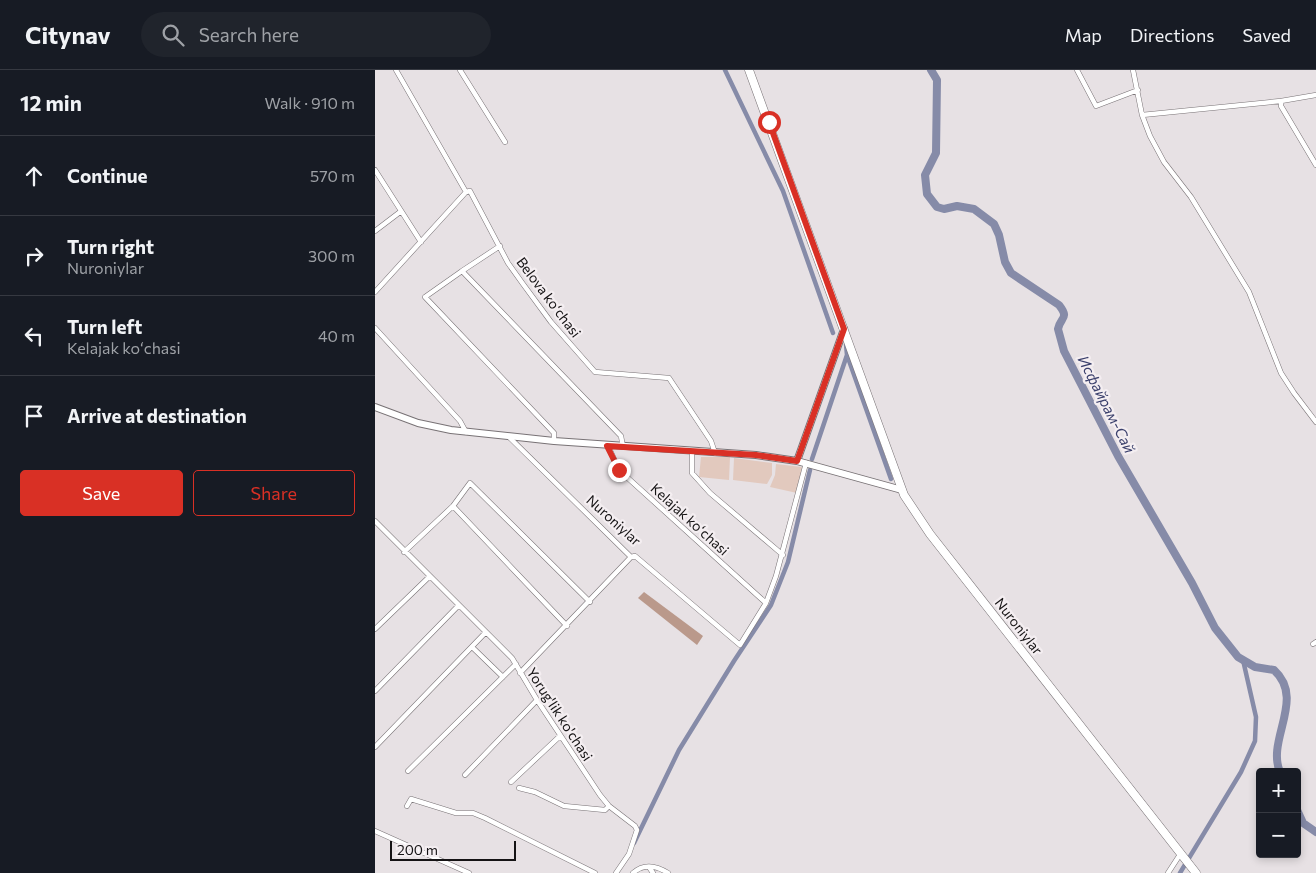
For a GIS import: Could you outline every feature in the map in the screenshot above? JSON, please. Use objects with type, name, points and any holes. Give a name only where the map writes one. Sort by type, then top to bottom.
[{"type":"main road","name":"Nuroniylar","points":[[749,70],[902,490],[930,534],[1196,872]]},
{"type":"main road","points":[[797,461],[844,329]]},
{"type":"main road","points":[[375,407],[418,423],[466,432],[607,446],[715,453],[806,462],[902,490]]},
{"type":"street","name":"Belova koʻchasi","points":[[396,70],[466,192],[470,191],[508,263],[551,322],[595,372],[669,378],[711,442],[715,453]]},
{"type":"street","points":[[460,70],[505,142]]},
{"type":"street","points":[[742,70],[749,70]]},
{"type":"street","points":[[1077,70],[1096,106],[1138,90]]},
{"type":"street","points":[[1133,70],[1142,115],[1164,162],[1191,197],[1249,292],[1281,373],[1293,393],[1316,422]]},
{"type":"street","points":[[1142,115],[1281,101],[1316,95]]},
{"type":"street","points":[[1281,101],[1281,106],[1316,165]]},
{"type":"street","points":[[375,170],[400,212],[421,242]]},
{"type":"street","points":[[375,292],[466,192]]},
{"type":"street","points":[[375,231],[400,212]]},
{"type":"street","points":[[500,246],[425,297],[553,434],[555,441]]},
{"type":"street","points":[[462,271],[621,436],[623,447]]},
{"type":"street","points":[[375,328],[460,421],[466,432]]},
{"type":"street","name":"Nuroniylar","points":[[509,437],[631,557],[635,556],[740,645],[765,603],[783,555],[806,462]]},
{"type":"street","name":"Kelajak koʻchasi","points":[[607,446],[619,470],[765,603]]},
{"type":"street","points":[[692,452],[692,473],[710,493],[783,555]]},
{"type":"street","points":[[404,552],[453,506],[470,483],[590,602]]},
{"type":"street","points":[[453,506],[567,626]]},
{"type":"street","name":"Yorug'lik ko'chasi","points":[[375,522],[516,664],[560,736],[609,806],[635,826],[637,830],[629,854],[616,873]]},
{"type":"street","points":[[520,673],[631,557]]},
{"type":"street","points":[[375,629],[429,576]]},
{"type":"street","points":[[375,691],[458,606]]},
{"type":"street","points":[[375,747],[486,632]]},
{"type":"street","points":[[472,647],[503,677]]},
{"type":"street","points":[[408,771],[516,664]]},
{"type":"street","points":[[465,775],[537,700]]},
{"type":"street","points":[[511,782],[560,736]]},
{"type":"street","points":[[519,788],[535,792],[564,806],[605,810],[609,806]]},
{"type":"street","points":[[407,806],[411,799],[456,813],[473,814],[550,849],[595,873]]},
{"type":"street","points":[[375,831],[469,873]]},
{"type":"street","points":[[1168,873],[1181,853]]},
{"type":"street","points":[[649,866],[653,873]]},
{"type":"street","points":[[633,873],[649,866],[658,867],[668,873]]},
{"type":"shaded area","points":[[701,457],[730,457],[729,480],[699,477]]},
{"type":"shaded area","points":[[734,458],[772,463],[772,475],[767,484],[733,480]]},
{"type":"shaded area","points":[[776,464],[802,467],[797,493],[770,487],[775,475]]},
{"type":"shaded area","points":[[644,592],[703,636],[697,645],[638,598]]},
{"type":"waterway","points":[[725,70],[783,191],[833,333]]},
{"type":"waterway","name":"Исфайрам-Сай","points":[[931,70],[937,80],[936,153],[925,175],[927,194],[937,207],[944,209],[957,206],[974,209],[994,224],[999,235],[1005,262],[1011,273],[1059,305],[1064,313],[1058,329],[1064,351],[1118,456],[1192,583],[1215,628],[1238,657],[1255,667],[1274,670],[1283,681],[1286,707],[1278,747],[1277,760],[1279,768]]},
{"type":"waterway","points":[[846,344],[847,355],[891,479]]},
{"type":"waterway","points":[[812,459],[847,355]]},
{"type":"waterway","points":[[634,843],[679,750],[771,605],[788,562],[810,470]]},
{"type":"waterway","points":[[1180,873],[1241,772],[1255,741],[1256,717],[1243,660]]},
{"type":"waterway","name":"Исфайрам-Сай","points":[[1298,813],[1303,823],[1316,832]]},
{"type":"route","points":[[619,470],[607,446],[756,455],[797,461],[844,329],[769,122]]}]
